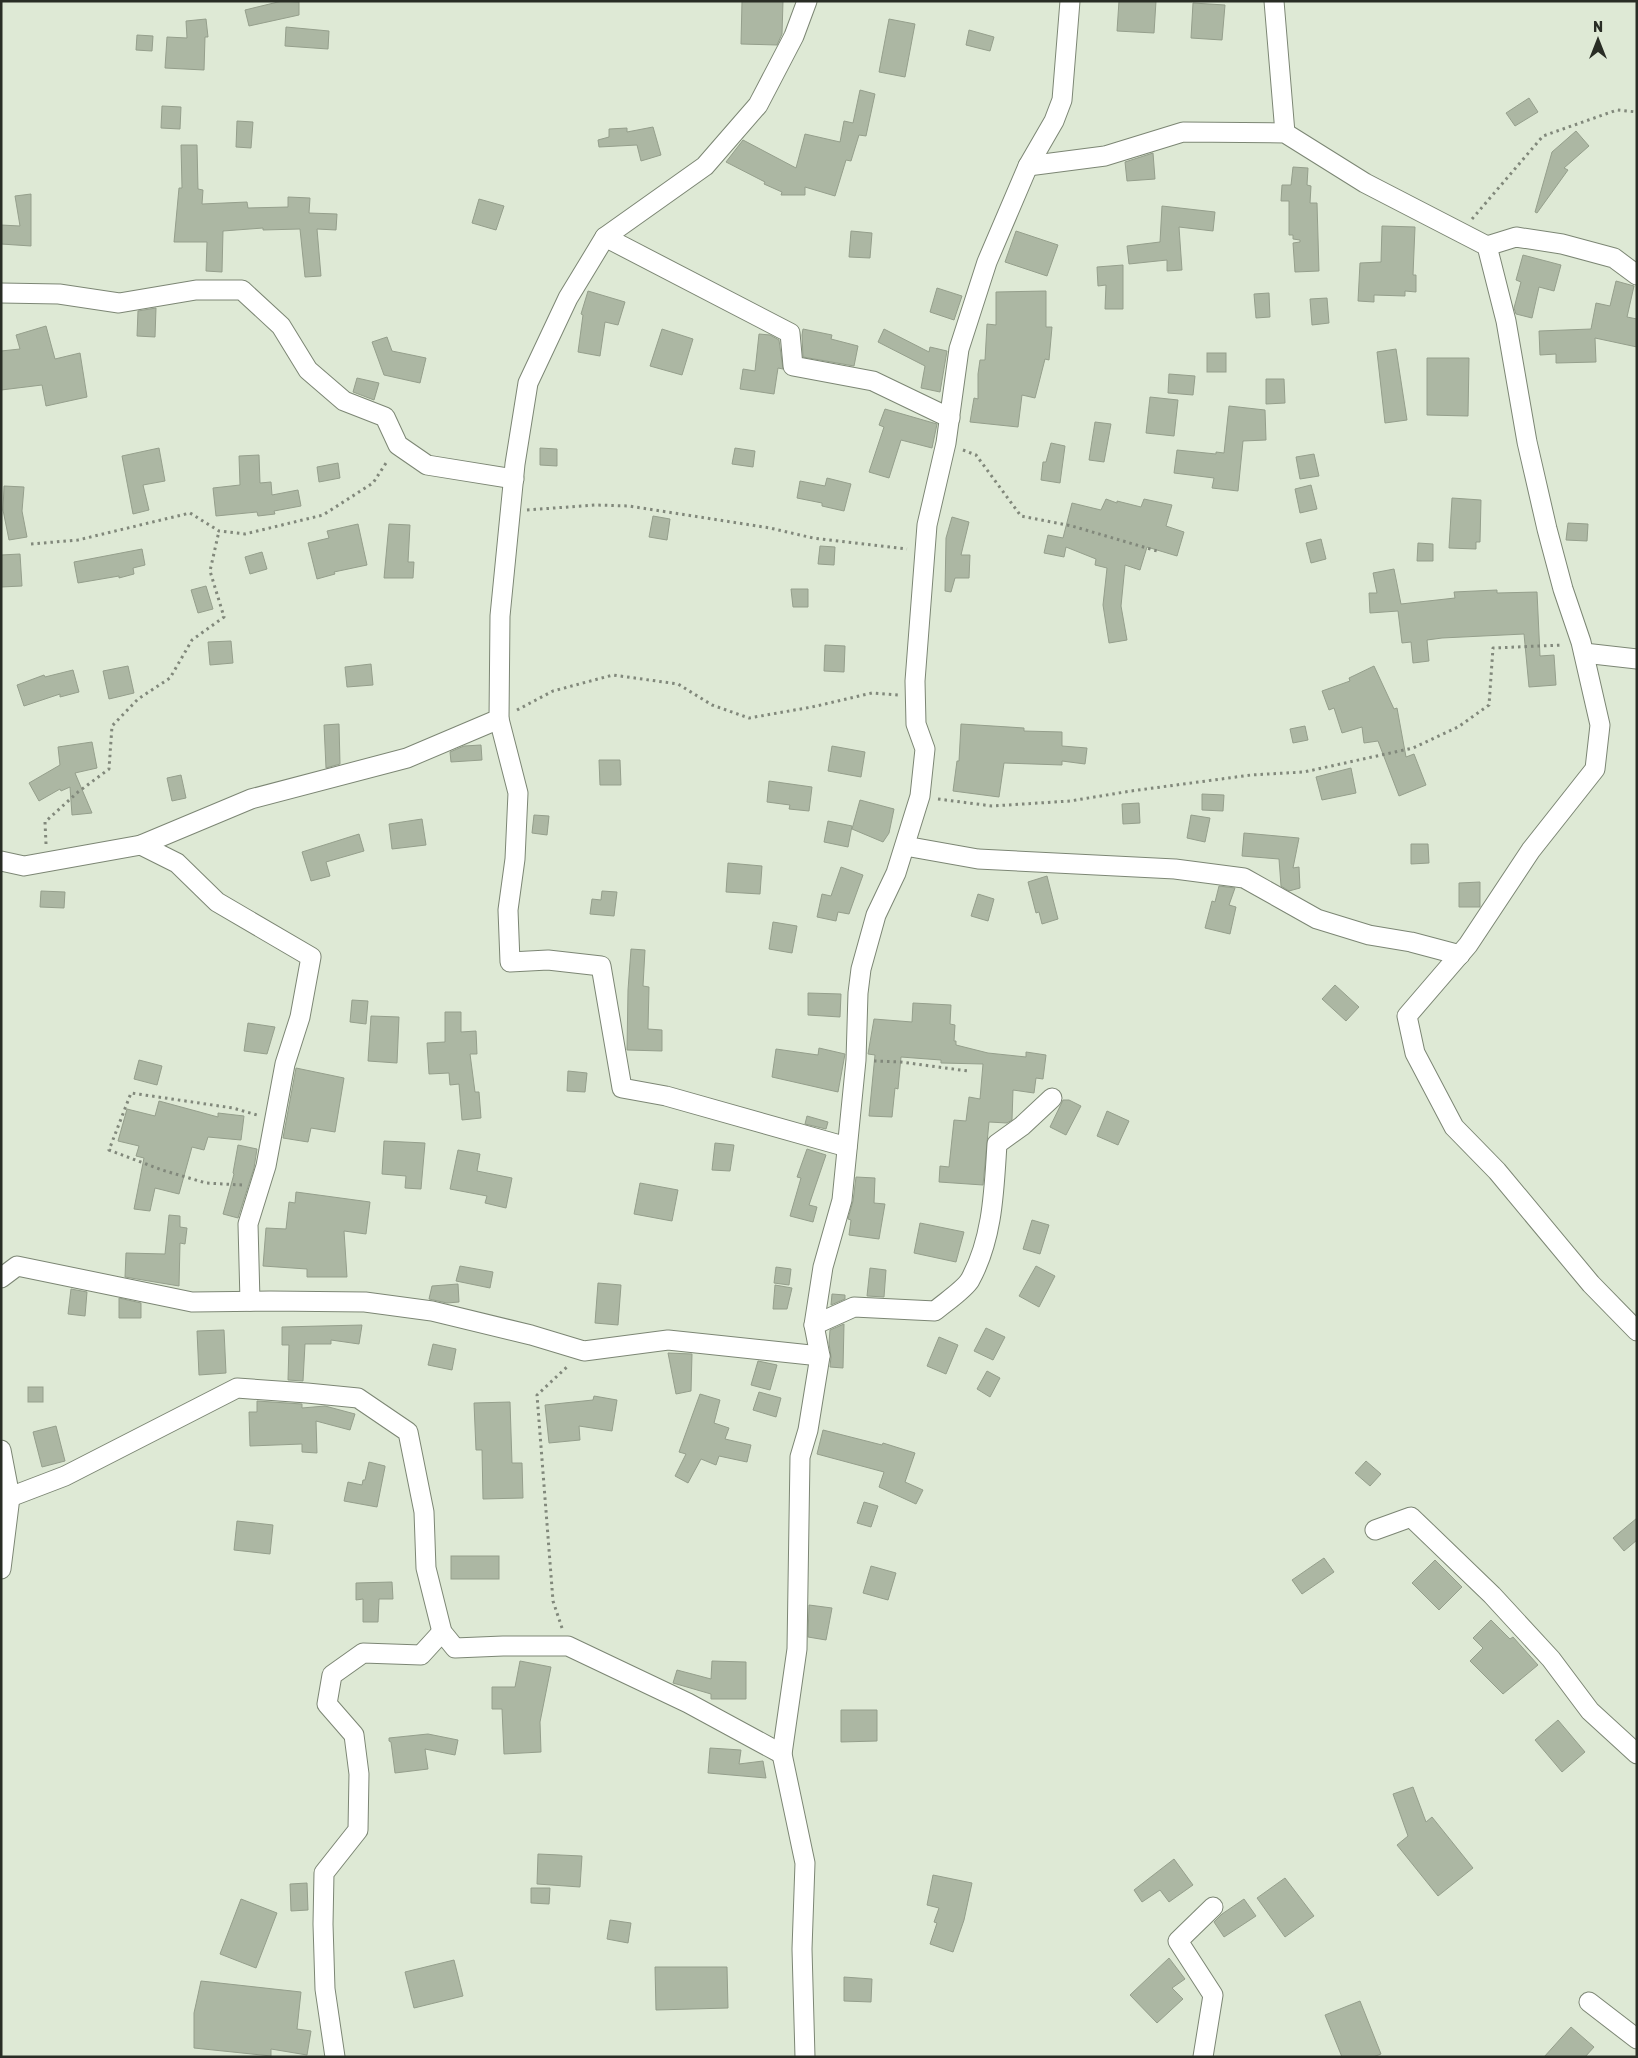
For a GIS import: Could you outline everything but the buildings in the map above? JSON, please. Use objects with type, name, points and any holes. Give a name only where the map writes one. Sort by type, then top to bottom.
[{"type":"street","points":[[807,1],[794,36],[758,106],[705,166],[605,237],[568,298],[528,383],[514,479],[500,616],[500,719],[518,793],[515,859],[508,910],[510,962],[548,960],[601,966],[622,1088],[666,1096],[847,1147]]},
{"type":"street","points":[[805,2057],[802,1949],[805,1863],[782,1754],[797,1649],[800,1457],[808,1430],[820,1356],[814,1325],[823,1267],[842,1200],[856,1060],[858,993],[861,969],[876,915],[896,873],[920,796],[925,749],[916,724],[915,681],[927,525],[946,443],[959,349],[987,262],[1028,166],[1054,121],[1062,100],[1070,1]]},
{"type":"street","points":[[1274,1],[1285,133]]},
{"type":"street","points":[[1028,166],[1105,156],[1183,132],[1285,133],[1365,183],[1487,246],[1516,237],[1562,244],[1614,258],[1637,275]]},
{"type":"street","points":[[605,237],[790,333],[793,366],[873,381],[950,418]]},
{"type":"street","points":[[1487,246],[1506,321],[1527,442],[1547,529],[1563,589],[1582,648],[1600,726],[1595,769],[1531,850],[1460,955],[1407,1016],[1415,1053],[1454,1127],[1497,1171],[1591,1284],[1637,1332]]},
{"type":"street","points":[[1,294],[60,294],[119,303],[196,290],[242,290],[282,326],[308,370],[336,395],[344,401],[385,417],[398,445],[427,464],[514,479]]},
{"type":"street","points":[[1582,648],[1637,659]]},
{"type":"street","points":[[1,861],[24,866],[141,845],[251,799],[407,758],[500,719]]},
{"type":"street","points":[[141,845],[177,863],[217,902],[311,957],[300,1016],[285,1064],[266,1166],[248,1224],[250,1301]]},
{"type":"street","points":[[905,846],[978,859],[1175,869],[1244,878],[1317,919],[1369,935],[1411,942],[1460,955]]},
{"type":"street","points":[[814,1325],[854,1307],[935,1311],[969,1282],[986,1239],[993,1202],[997,1144],[1022,1126],[1052,1098]]},
{"type":"street","points":[[1,1278],[17,1266],[192,1302],[365,1302],[432,1311],[531,1335],[584,1351],[668,1340],[820,1356]]},
{"type":"street","points":[[10,1497],[65,1476],[237,1388],[307,1392],[358,1398],[408,1432],[424,1512],[426,1568],[442,1632],[455,1648],[568,1646],[688,1703],[782,1754]]},
{"type":"street","points":[[1,1450],[10,1497],[1,1569]]},
{"type":"street","points":[[1376,1530],[1411,1517],[1492,1595],[1551,1659],[1590,1711],[1637,1754]]},
{"type":"street","points":[[335,2057],[325,1988],[324,1873],[358,1830],[359,1774],[354,1735],[327,1704],[332,1675],[363,1652],[421,1655],[442,1632]]},
{"type":"street","points":[[1203,2057],[1213,1995],[1178,1941],[1213,1907]]},
{"type":"street","points":[[1589,2002],[1637,2039]]},
{"type":"path","points":[[1460,233],[1543,136],[1617,110],[1637,112]]},
{"type":"path","points":[[946,443],[976,455],[1021,516],[1072,526],[1157,551]]},
{"type":"path","points":[[31,544],[78,540],[190,513],[219,530],[245,534],[323,515],[373,483],[398,445]]},
{"type":"path","points":[[511,511],[595,505],[629,506],[770,528],[813,538],[925,551]]},
{"type":"path","points":[[47,862],[45,822],[78,792],[109,769],[112,726],[138,699],[170,678],[192,640],[224,617],[210,571],[219,530]]},
{"type":"path","points":[[920,796],[992,806],[1070,801],[1131,791],[1251,776],[1304,772],[1376,757],[1413,748],[1458,727],[1489,705],[1493,648],[1582,648]]},
{"type":"path","points":[[500,719],[554,691],[613,676],[678,684],[712,705],[748,718],[812,707],[872,693],[916,697]]},
{"type":"path","points":[[856,1060],[901,1062],[968,1071]]},
{"type":"path","points":[[259,1186],[206,1183],[162,1170],[109,1150],[132,1092],[233,1108],[275,1120]]},
{"type":"path","points":[[568,1646],[552,1601],[537,1395],[584,1351]]}]
